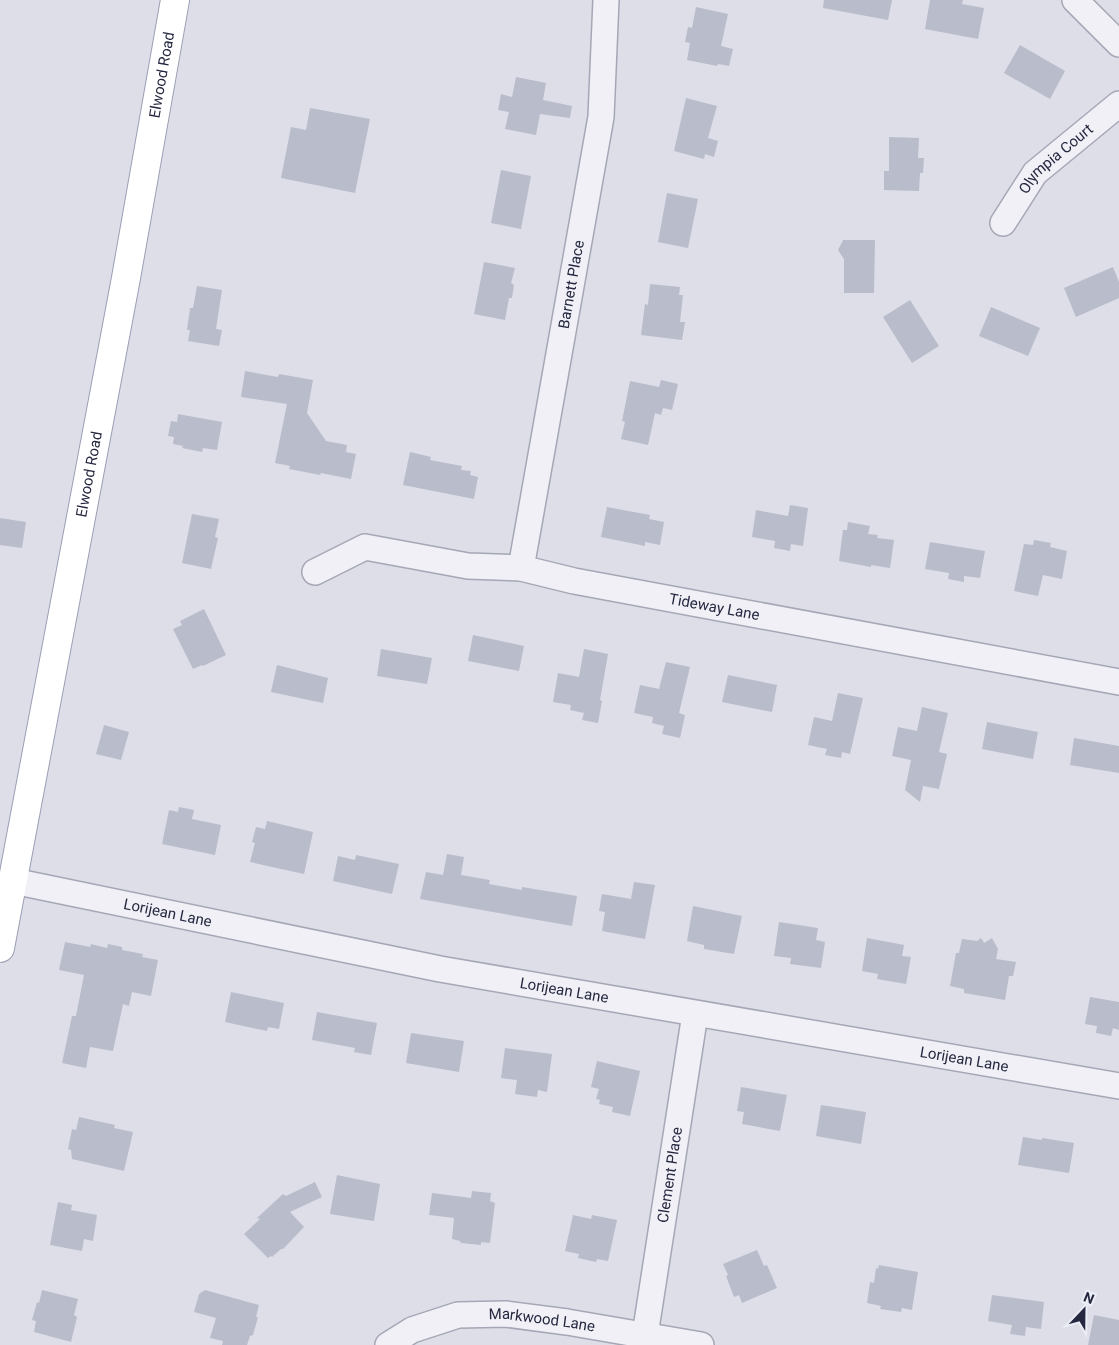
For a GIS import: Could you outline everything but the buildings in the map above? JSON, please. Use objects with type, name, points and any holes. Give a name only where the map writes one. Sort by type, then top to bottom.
[{"type":"main road","name":"Elwood Road","points":[[0,948],[124,288],[175,0]]},
{"type":"street","name":"Barnett Place","points":[[521,568],[601,117],[606,0]]},
{"type":"street","points":[[1076,0],[1119,44]]},
{"type":"street","name":"Olympia Court","points":[[1003,223],[1035,173],[1119,104]]},
{"type":"street","name":"Tideway Lane","points":[[315,572],[366,547],[468,566],[521,568],[583,582],[1119,682]]},
{"type":"street","name":"Lorijean Lane","points":[[13,881],[440,969],[1119,1086]]},
{"type":"street","name":"Clement Place","points":[[645,1335],[695,1014]]},
{"type":"street","name":"Markwood Lane","points":[[388,1345],[412,1330],[458,1314],[506,1314],[567,1322],[701,1345]]}]
